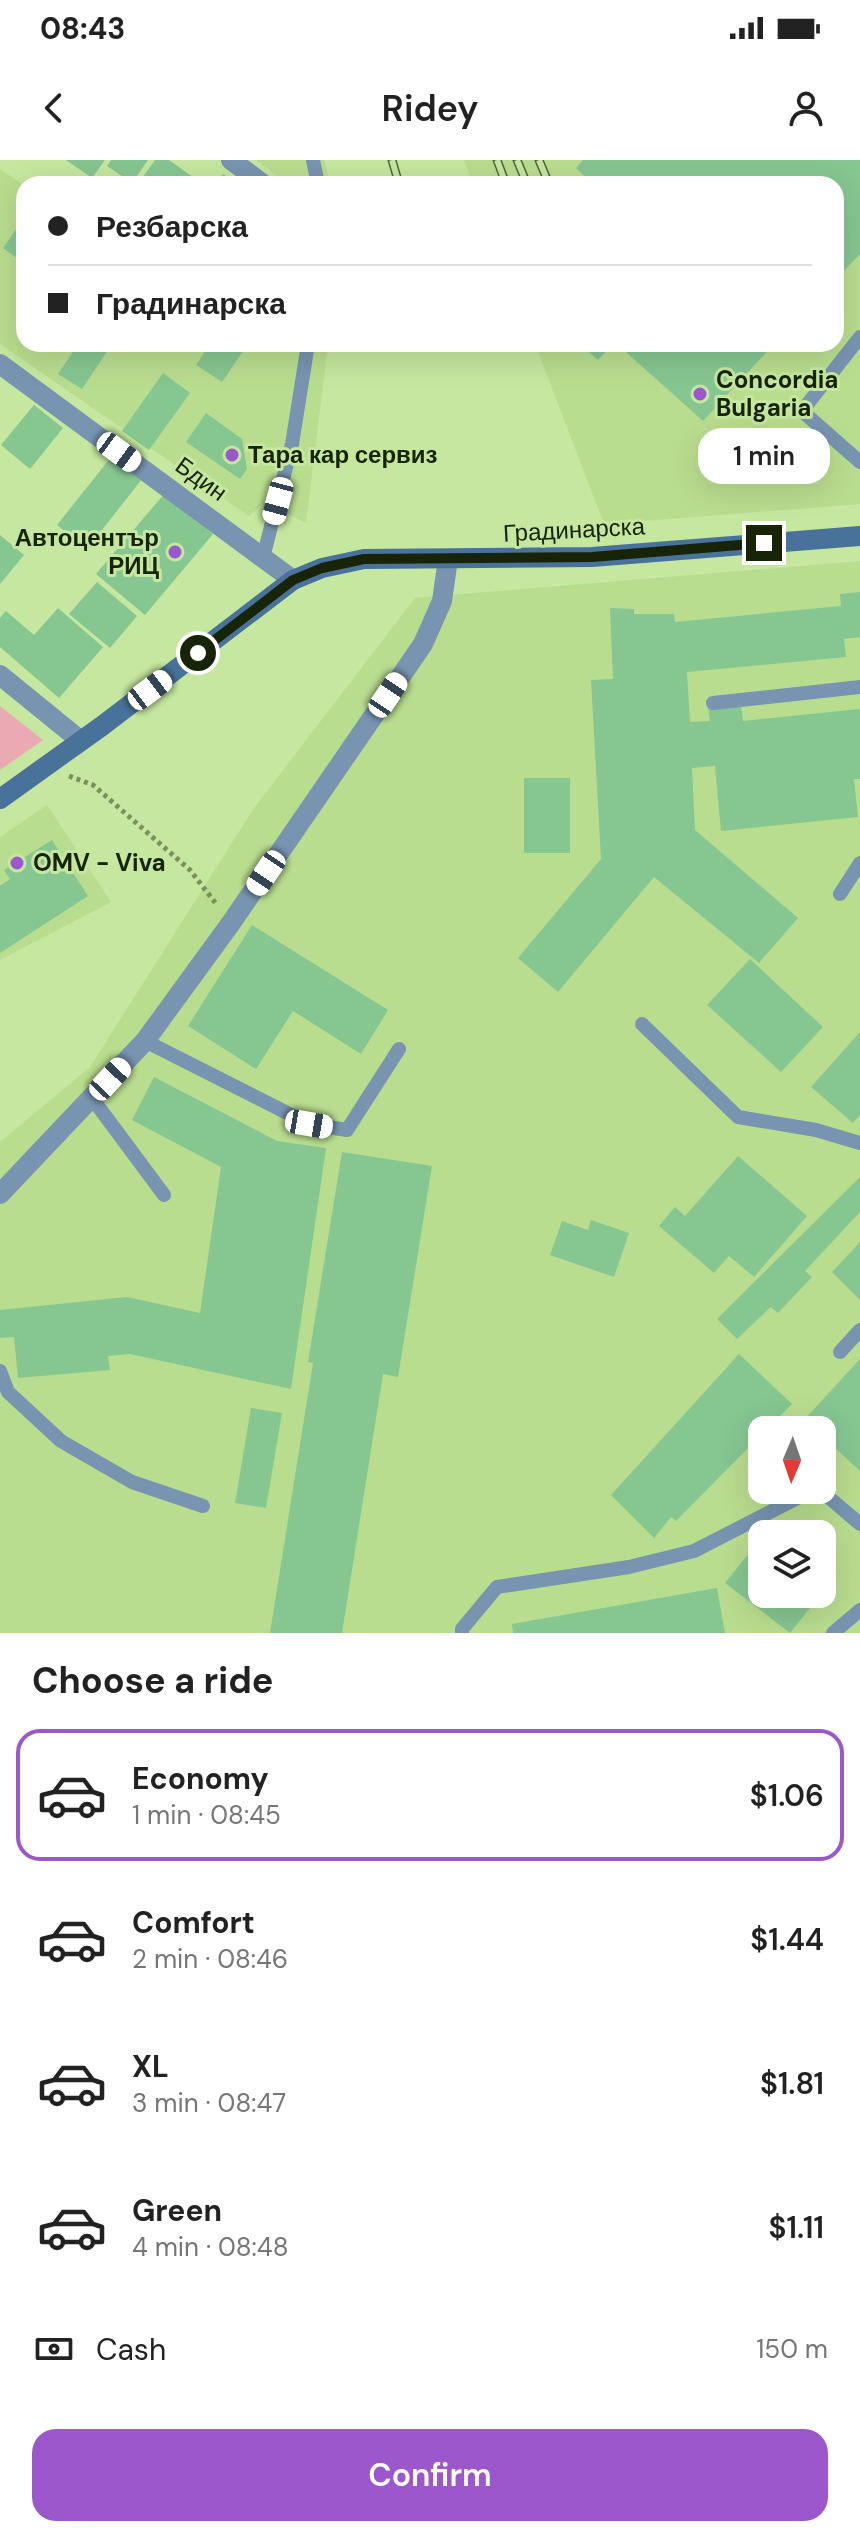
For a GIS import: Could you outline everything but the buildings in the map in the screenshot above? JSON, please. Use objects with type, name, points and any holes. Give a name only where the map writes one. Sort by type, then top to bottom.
[{"type":"street","points":[[231,160],[252,176]]},
{"type":"street","name":"Бдин","points":[[0,364],[293,580]]},
{"type":"street","name":"Градинарска","points":[[0,799],[293,580],[322,568],[364,559],[592,557],[860,536]]},
{"type":"street","points":[[0,1194],[145,1041],[231,923],[423,644],[442,601],[448,559]]},
{"type":"street","points":[[0,675],[81,741]]},
{"type":"lane","points":[[860,337],[802,411],[860,462]]},
{"type":"lane","points":[[263,558],[292,444],[307,352]]},
{"type":"lane","points":[[713,703],[860,687]]},
{"type":"lane","points":[[840,894],[860,863]]},
{"type":"lane","points":[[642,1024],[738,1117],[816,1130],[860,1143]]},
{"type":"lane","points":[[145,1041],[309,1124],[347,1130],[399,1049]]},
{"type":"lane","points":[[92,1098],[164,1195]]},
{"type":"lane","points":[[840,1352],[860,1330]]},
{"type":"lane","points":[[0,1371],[8,1392],[61,1441],[132,1482],[203,1506]]},
{"type":"lane","points":[[462,1633],[462,1629],[497,1587],[629,1567],[694,1551],[786,1504]]},
{"type":"lane","points":[[836,1504],[860,1524]]},
{"type":"lane","points":[[833,1633],[860,1610]]},
{"type":"path","points":[[46,767],[93,785],[190,870],[231,923]]},
{"type":"shaded area","points":[[256,160],[324,160],[328,176],[277,176]]},
{"type":"shaded area","points":[[464,160],[860,160],[860,504],[604,524],[538,352],[844,352],[844,176],[470,176]]},
{"type":"shaded area","points":[[0,169],[16,180],[16,352],[327,352],[306,523],[265,503],[249,516],[0,344]]},
{"type":"shaded area","points":[[860,561],[860,1633],[0,1633],[0,1142],[90,1067],[254,808],[415,598]]},
{"type":"shaded area","points":[[0,706],[43,740],[0,770]]},
{"type":"shaded area","points":[[47,805],[111,902],[0,960],[0,837]]},
{"type":"railway","points":[[392,160],[397,176]]},
{"type":"railway","points":[[497,160],[503,176]]},
{"type":"railway","points":[[517,160],[524,176]]},
{"type":"railway","points":[[539,160],[546,176]]},
{"type":"place","name":"Concordia Bulgaria","points":[[700,394]]},
{"type":"place","name":"Тара кар сервиз","points":[[232,455]]},
{"type":"place","name":"Автоцентър РИЦ","points":[[175,552]]},
{"type":"place","name":"OMV - Viva","points":[[17,863]]},
{"type":"route","points":[[198,653],[293,580],[322,568],[364,559],[592,557],[764,543]]}]
